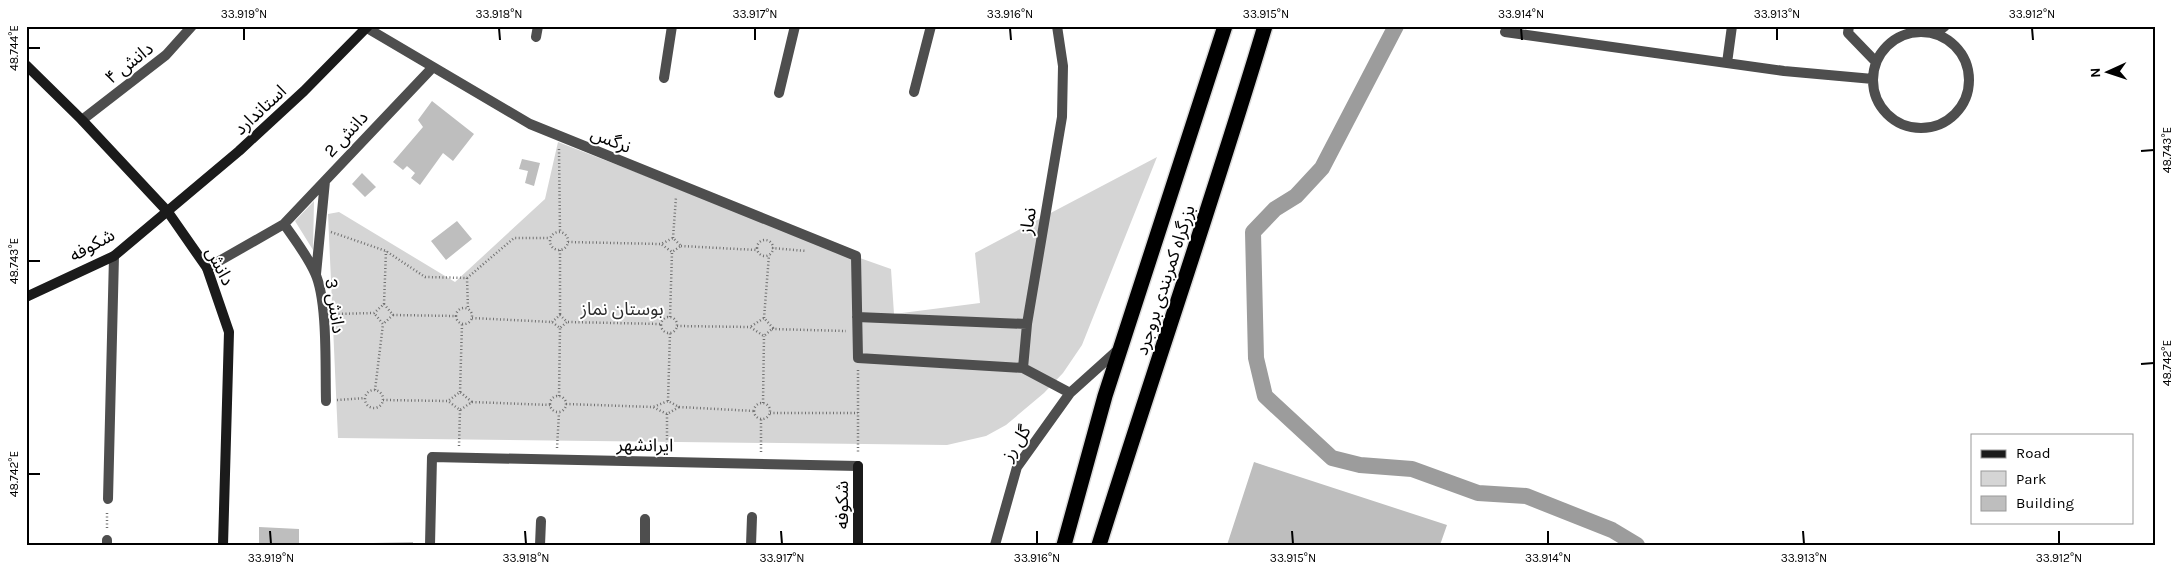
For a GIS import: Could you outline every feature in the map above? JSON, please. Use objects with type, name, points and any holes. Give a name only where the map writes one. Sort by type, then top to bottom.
[{"type":"highway","name":"بزرگراه کمربندی بروجرد","points":[[1064,545],[1105,396],[1226,26]]},
{"type":"highway","name":"بزرگراه کمربندی بروجرد","points":[[1099,545],[1144,400],[1232,138],[1265,26]]},
{"type":"street","name":"دانش ۴","points":[[82,120],[166,55],[192,26]]},
{"type":"street","points":[[664,78],[672,26]]},
{"type":"street","points":[[779,93],[795,26]]},
{"type":"street","points":[[914,92],[931,26]]},
{"type":"street","name":"نماز","points":[[1023,368],[1027,324],[1062,117],[1063,66],[1057,26]]},
{"type":"street","points":[[1727,63],[1732,26]]},
{"type":"street","points":[[1848,26],[1848,33],[1876,62]]},
{"type":"street","points":[[1935,34],[1945,26]]},
{"type":"street","name":"نرگس","points":[[368,27],[530,124],[856,256],[857,317]]},
{"type":"street","name":"استاندارد","points":[[168,212],[304,91],[368,27]]},
{"type":"street","points":[[1505,32],[1727,63],[1873,79]]},
{"type":"street","points":[[1920,32],[1935,34],[1949,41],[1960,53],[1967,68],[1969,84],[1965,100],[1956,113],[1942,123],[1927,128],[1911,127],[1896,121],[1884,110],[1880,103],[1873,79],[1876,62],[1883,50],[1894,40],[1906,34],[1920,32]]},
{"type":"street","name":"دانش","points":[[26,65],[82,120],[168,212],[207,268],[229,332],[223,545]]},
{"type":"street","name":"دانش 2","points":[[207,268],[284,224],[433,66]]},
{"type":"street","points":[[316,275],[325,181]]},
{"type":"street","name":"شکوفه","points":[[26,297],[114,256],[168,212]]},
{"type":"street","name":"دانش 3","points":[[284,224],[304,252],[316,275],[323,314],[326,401]]},
{"type":"street","points":[[108,499],[114,256]]},
{"type":"street","points":[[1027,324],[857,317],[858,358],[1023,368],[1070,393]]},
{"type":"street","name":"گل رز","points":[[995,545],[1017,467],[1070,393],[1121,347]]},
{"type":"street","name":"ایرانشهر","points":[[430,545],[432,457],[858,466]]},
{"type":"street","name":"شکوفه","points":[[858,466],[858,545]]},
{"type":"street","points":[[751,545],[752,517]]},
{"type":"street","points":[[645,545],[646,519]]},
{"type":"street","points":[[540,545],[541,522]]},
{"type":"path","points":[[558,136],[560,232]]},
{"type":"path","points":[[676,184],[673,238],[681,246]]},
{"type":"path","points":[[320,229],[386,251],[425,277],[467,278],[514,238],[550,238]]},
{"type":"path","points":[[550,238],[554,233],[560,232],[565,234],[568,242],[565,248],[560,250]]},
{"type":"path","points":[[550,238],[552,246],[560,250]]},
{"type":"path","points":[[568,242],[661,244],[673,238]]},
{"type":"path","points":[[757,250],[759,243],[766,240],[772,248],[769,255],[764,318],[772,329]]},
{"type":"path","points":[[661,244],[672,252]]},
{"type":"path","points":[[672,252],[681,246],[757,250],[762,255],[769,255]]},
{"type":"path","points":[[560,250],[560,315],[567,322]]},
{"type":"path","points":[[386,251],[384,304],[393,315]]},
{"type":"path","points":[[670,317],[672,252]]},
{"type":"path","points":[[462,324],[470,323],[472,318],[472,313],[468,309],[467,278]]},
{"type":"path","points":[[323,314],[374,313],[384,304]]},
{"type":"path","points":[[456,316],[460,309],[468,309]]},
{"type":"path","points":[[374,313],[383,324]]},
{"type":"path","points":[[375,390],[383,324],[393,315],[456,316]]},
{"type":"path","points":[[552,322],[560,315]]},
{"type":"path","points":[[456,316],[462,324],[460,392]]},
{"type":"path","points":[[661,324],[665,318],[670,317],[676,320],[677,326]]},
{"type":"path","points":[[472,318],[552,322],[560,328]]},
{"type":"path","points":[[750,327],[764,318]]},
{"type":"path","points":[[559,396],[560,328],[567,322],[661,324]]},
{"type":"path","points":[[661,324],[663,330],[670,332]]},
{"type":"path","points":[[668,402],[670,332],[677,326],[750,327],[764,336]]},
{"type":"path","points":[[763,403],[764,336],[772,329],[857,332]]},
{"type":"path","points":[[858,358],[858,466]]},
{"type":"path","points":[[375,390],[380,392],[383,400],[375,408],[367,404],[365,398],[367,393],[375,390]]},
{"type":"path","points":[[448,401],[460,392]]},
{"type":"path","points":[[460,392],[472,402]]},
{"type":"path","points":[[559,396],[564,399],[566,404],[563,411],[559,412],[552,410],[550,405],[553,398],[559,396]]},
{"type":"path","points":[[326,401],[365,398]]},
{"type":"path","points":[[383,400],[448,401],[460,410]]},
{"type":"path","points":[[460,410],[472,402],[550,405]]},
{"type":"path","points":[[566,404],[653,407],[668,402],[679,408],[754,411]]},
{"type":"path","points":[[761,419],[757,417],[754,411],[756,405],[763,403],[768,405],[770,413]]},
{"type":"path","points":[[653,407],[667,414]]},
{"type":"path","points":[[667,414],[679,408]]},
{"type":"path","points":[[459,457],[460,410]]},
{"type":"path","points":[[556,460],[559,412]]},
{"type":"path","points":[[761,419],[770,413],[858,413]]},
{"type":"path","points":[[667,414],[668,462]]},
{"type":"path","points":[[761,419],[761,464]]},
{"type":"path","points":[[107,542],[108,499]]},
{"type":"green space","name":"بوستان نماز","points":[[558,142],[891,269],[894,314],[980,303],[975,253],[1157,157],[1082,345],[1063,373],[1044,393],[1006,425],[986,436],[947,445],[338,438],[328,214],[339,212],[455,282],[545,199]]},
{"type":"green space","points":[[314,201],[313,250],[295,221]]},
{"type":"building","points":[[432,101],[474,134],[453,161],[443,153],[420,185],[411,178],[415,173],[407,166],[403,170],[393,162],[423,127],[418,120]]},
{"type":"building","points":[[522,159],[540,163],[534,186],[525,183],[528,171],[519,169]]},
{"type":"building","points":[[362,173],[376,187],[365,197],[352,184]]},
{"type":"building","points":[[457,221],[472,239],[446,260],[431,241]]},
{"type":"building","points":[[1254,462],[1447,525],[1440,545],[1227,545]]},
{"type":"building","points":[[259,527],[299,529],[299,545],[259,545]]},
{"type":"building","points":[[413,542],[413,545],[373,545],[373,543]]},
{"type":"waterway","points":[[1396,26],[1322,168],[1296,196],[1275,209],[1253,232],[1256,358],[1265,396],[1332,458],[1360,465],[1412,469],[1478,493],[1526,496],[1612,530],[1637,545]]}]
